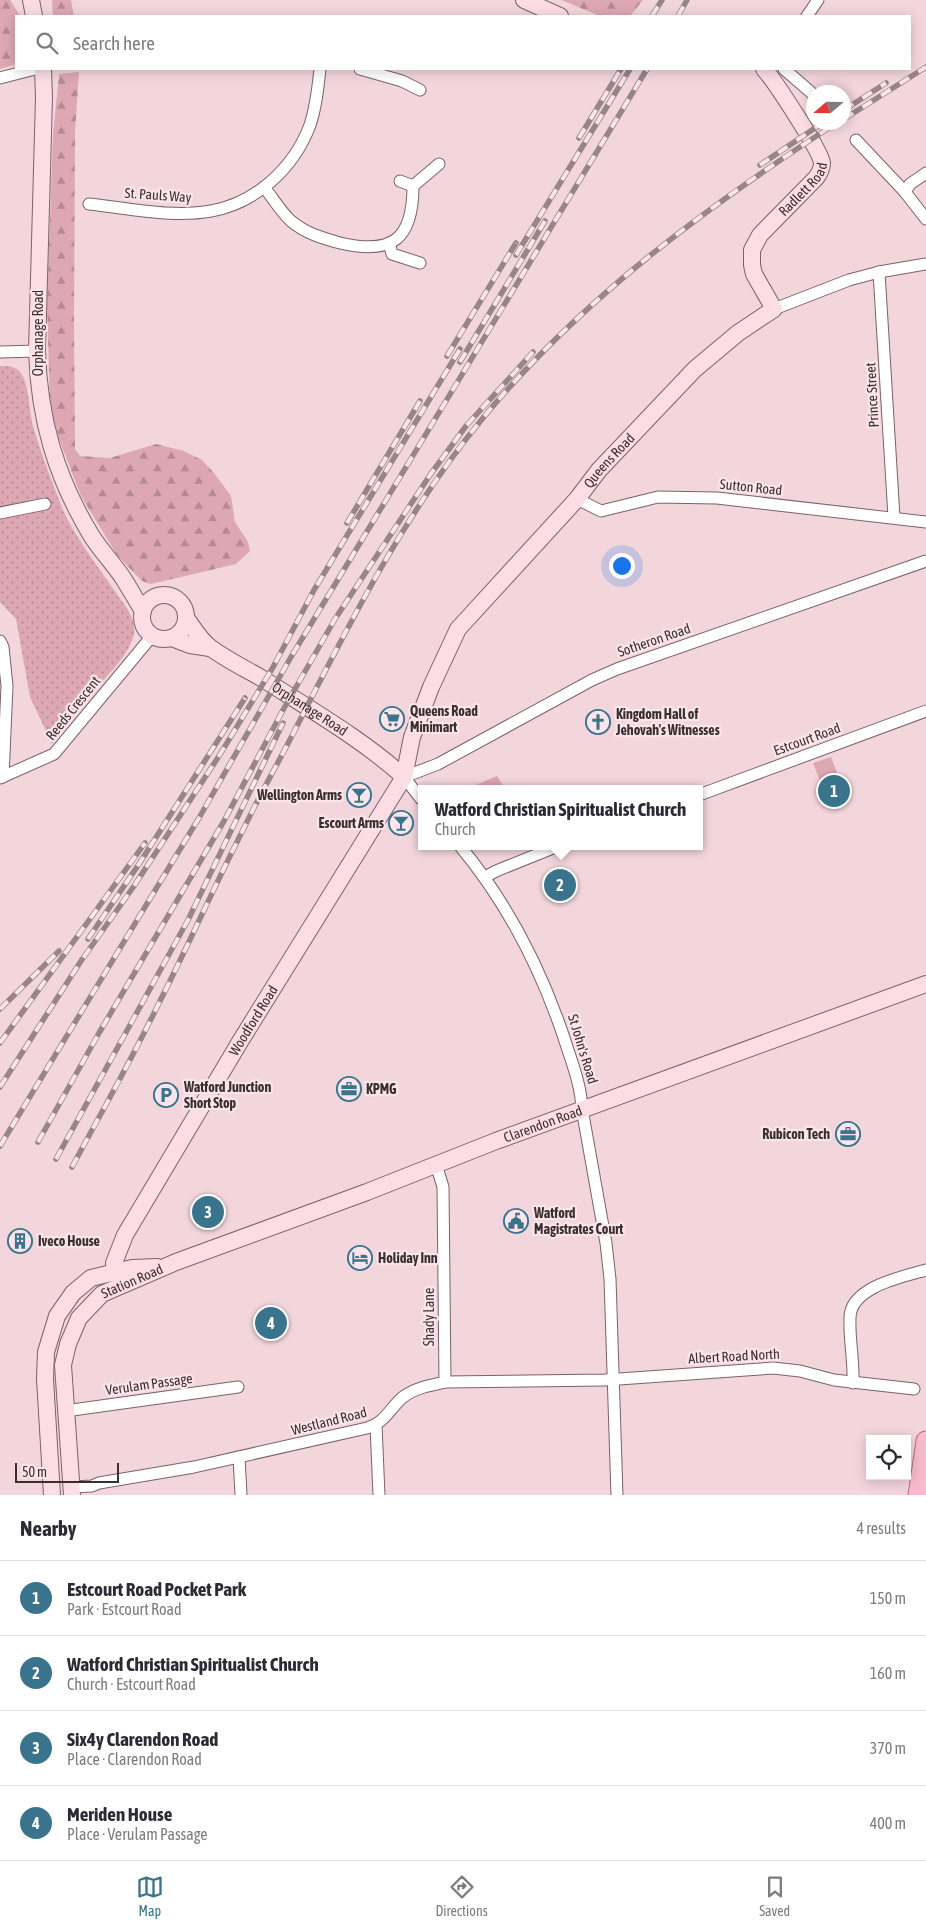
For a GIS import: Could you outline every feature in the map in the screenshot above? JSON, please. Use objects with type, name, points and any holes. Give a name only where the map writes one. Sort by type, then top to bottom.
[{"type":"main road","points":[[918,1495],[926,1441]]},
{"type":"street","points":[[31,0],[34,15]]},
{"type":"street","points":[[524,0],[558,15]]},
{"type":"street","points":[[808,15],[818,0]]},
{"type":"street","points":[[0,78],[28,70]]},
{"type":"street","name":"Orphanage Road","points":[[43,70],[44,97],[37,351],[44,424],[60,473],[71,498],[92,536],[122,577],[143,611],[142,620],[145,629],[158,639],[172,638],[190,645],[210,648]]},
{"type":"street","name":"St. Pauls Way","points":[[89,204],[176,213],[210,211],[224,208],[248,197],[264,187],[286,166],[304,137],[314,109],[320,70]]},
{"type":"street","points":[[364,70],[402,81],[420,90]]},
{"type":"street","name":"Radlett Road","points":[[767,70],[816,146],[822,164],[820,173],[816,178],[760,234],[752,250],[754,274],[774,309]]},
{"type":"street","points":[[785,70],[806,88]]},
{"type":"street","points":[[856,140],[905,192],[926,219]]},
{"type":"street","points":[[264,187],[291,221],[320,238],[358,247],[379,247],[389,243],[401,234],[408,224],[412,210],[413,186],[439,164]]},
{"type":"street","points":[[905,192],[910,184],[926,173]]},
{"type":"street","points":[[400,181],[413,186]]},
{"type":"street","points":[[389,243],[392,254],[420,263]]},
{"type":"street","name":"Queens Road","points":[[404,777],[412,737],[431,687],[458,629],[599,470],[695,369],[738,333],[774,309],[849,280],[880,272],[926,264]]},
{"type":"street","name":"Prince Street","points":[[880,272],[894,517]]},
{"type":"street","points":[[0,352],[37,351]]},
{"type":"street","name":"Sutton Road","points":[[576,498],[601,511],[658,497],[717,498],[926,522]]},
{"type":"street","points":[[0,513],[45,504]]},
{"type":"street","name":"Sotheron Road","points":[[404,777],[438,764],[608,673],[926,561]]},
{"type":"street","name":"Orphanage Road","points":[[122,577],[154,597],[164,594],[173,596],[181,601],[186,609],[187,619],[196,633],[210,648],[240,664],[317,714],[388,762],[404,777]]},
{"type":"street","points":[[143,611],[147,602],[154,597]]},
{"type":"street","points":[[172,638],[184,628],[187,619]]},
{"type":"street","name":"Reeds Crescent","points":[[2,777],[54,754],[152,636]]},
{"type":"street","points":[[0,641],[3,647],[6,686],[2,777]]},
{"type":"street","name":"Estcourt Road","points":[[703,794],[926,711]]},
{"type":"street","points":[[404,777],[418,795]]},
{"type":"street","name":"Woodford Road","points":[[102,1294],[114,1271],[114,1263],[125,1235],[241,1040],[404,777]]},
{"type":"street","name":"St John's Road","points":[[463,850],[485,877],[535,964],[555,1010],[581,1092],[582,1109],[606,1243],[610,1279],[617,1495]]},
{"type":"street","points":[[485,877],[496,870],[548,850]]},
{"type":"street","name":"Clarendon Road","points":[[162,1267],[367,1192],[582,1109],[926,984]]},
{"type":"street","name":"Shady Lane","points":[[436,1164],[443,1187],[445,1382]]},
{"type":"street","points":[[125,1235],[131,1261],[137,1268]]},
{"type":"street","name":"Station Road","points":[[52,1495],[46,1410],[46,1352],[57,1316],[73,1293],[91,1278],[114,1271],[162,1267]]},
{"type":"street","name":"Station Road","points":[[72,1491],[62,1365],[68,1344],[79,1318],[102,1294],[162,1267]]},
{"type":"street","points":[[853,1383],[849,1316],[853,1303],[861,1295],[881,1285],[926,1270]]},
{"type":"street","name":"Albert Road North","points":[[613,1379],[774,1368],[800,1371],[853,1383],[914,1389]]},
{"type":"street","name":"Westland Road","points":[[72,1491],[92,1486],[99,1482],[194,1467],[354,1432],[376,1425],[404,1396],[427,1386],[445,1382],[613,1379]]},
{"type":"street","name":"Verulam Passage","points":[[65,1411],[238,1386]]},
{"type":"street","points":[[376,1425],[379,1495]]},
{"type":"street","points":[[239,1457],[241,1495]]},
{"type":"green space","points":[[0,0],[10,0],[19,15],[15,15],[15,64],[0,69]]},
{"type":"green space","points":[[52,0],[71,0],[74,15],[53,15]]},
{"type":"green space","points":[[561,0],[643,0],[631,15],[598,15]]},
{"type":"green space","points":[[79,72],[75,132],[75,449],[80,456],[110,458],[156,444],[184,451],[202,460],[231,496],[235,522],[248,542],[250,551],[236,564],[151,584],[142,581],[117,555],[81,496],[59,439],[50,405],[47,305],[53,135],[59,74]]},
{"type":"green space","points":[[0,366],[9,366],[17,369],[24,378],[33,426],[63,510],[85,548],[128,610],[134,626],[134,635],[124,656],[80,706],[52,744],[30,697],[16,619],[0,602]]},
{"type":"green space","points":[[831,757],[847,800],[830,807],[813,763]]},
{"type":"green space","points":[[497,776],[503,785],[476,785]]},
{"type":"railway","points":[[653,15],[662,0]]},
{"type":"railway","points":[[679,15],[687,0]]},
{"type":"railway","points":[[851,115],[926,67]]},
{"type":"railway","points":[[579,138],[620,70]]},
{"type":"railway","points":[[516,255],[629,70]]},
{"type":"railway","points":[[0,1146],[199,818],[291,657],[646,70]]},
{"type":"railway","points":[[851,106],[886,83]]},
{"type":"railway","points":[[760,165],[812,130]]},
{"type":"railway","points":[[72,1167],[138,1045],[250,817],[360,605],[405,527],[456,453],[521,374],[605,294],[649,256],[695,221],[826,130]]},
{"type":"railway","points":[[460,362],[545,221]]},
{"type":"railway","points":[[447,356],[516,243]]},
{"type":"railway","points":[[0,1087],[81,961],[134,886],[219,756],[272,669],[314,590],[460,349]]},
{"type":"railway","points":[[38,1142],[99,1033],[224,821],[283,710],[335,619],[430,475],[466,426],[533,352]]},
{"type":"railway","points":[[347,523],[420,401]]},
{"type":"railway","points":[[88,939],[139,864],[245,698]]},
{"type":"railway","points":[[56,1159],[188,920],[283,723]]},
{"type":"railway","points":[[0,1043],[145,843]]},
{"type":"railway","points":[[0,1009],[59,951]]},
{"type":"place","name":"Queens Road Minimart","points":[[392,719]]},
{"type":"place","name":"Kingdom Hall of Jehovah's Witnesses","points":[[598,722]]},
{"type":"place","name":"Estcourt Road Pocket Park","points":[[834,791]]},
{"type":"place","name":"Wellington Arms","points":[[359,795]]},
{"type":"place","name":"Escourt Arms","points":[[401,823]]},
{"type":"place","name":"Watford Christian Spiritualist Church","points":[[560,885]]},
{"type":"place","name":"KPMG","points":[[349,1089]]},
{"type":"place","name":"Watford Junction Short Stop","points":[[166,1095]]},
{"type":"place","name":"Rubicon Tech","points":[[848,1134]]},
{"type":"place","name":"Six4y Clarendon Road","points":[[208,1212]]},
{"type":"place","name":"Watford Magistrates Court","points":[[516,1221]]},
{"type":"place","name":"Iveco House","points":[[20,1241]]},
{"type":"place","name":"Holiday Inn","points":[[360,1258]]},
{"type":"place","name":"Meriden House","points":[[271,1323]]}]
